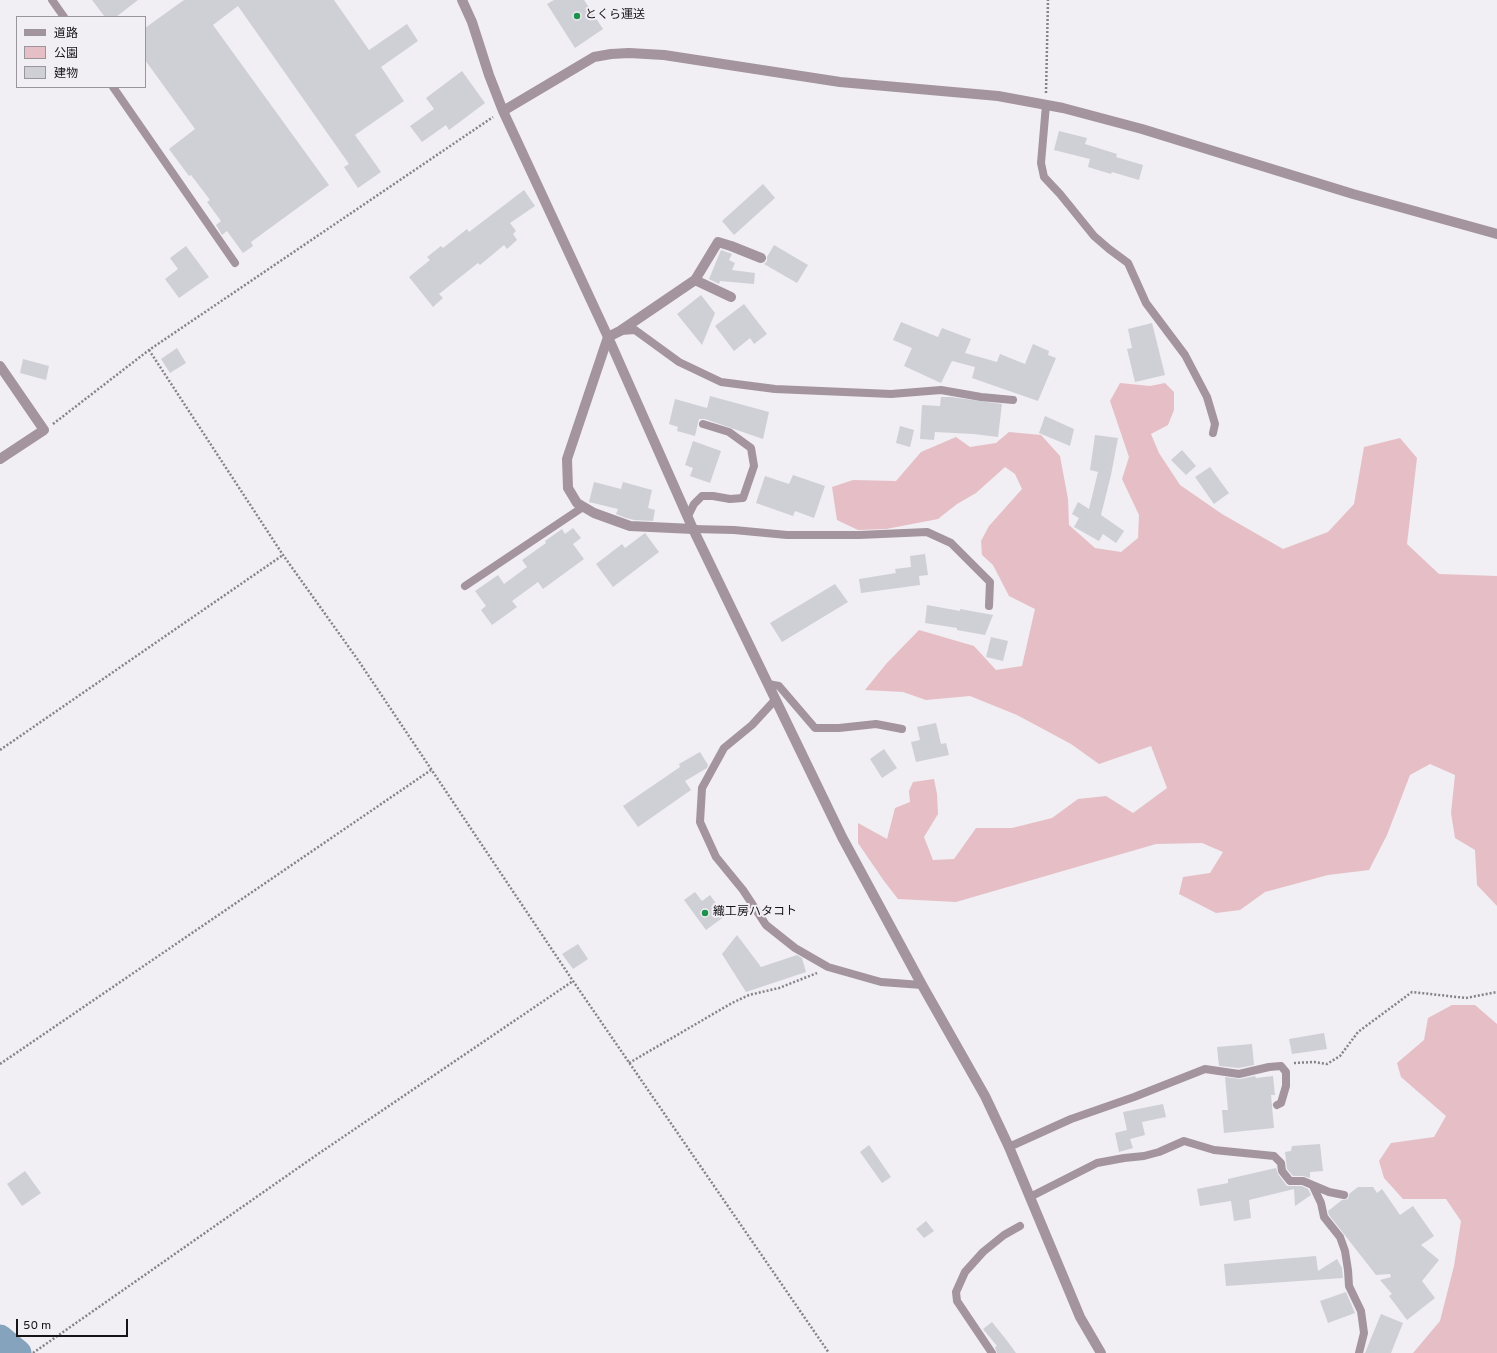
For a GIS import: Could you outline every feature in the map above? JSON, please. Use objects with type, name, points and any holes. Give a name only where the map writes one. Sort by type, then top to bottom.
[{"type":"street","points":[[462,0],[472,22],[502,111],[608,337],[693,529],[842,837],[922,985],[985,1096],[1009,1147],[1080,1317],[1101,1353]]},
{"type":"street","points":[[502,111],[594,57],[629,53],[664,55],[840,82],[998,96],[1063,108],[1142,129],[1353,194],[1497,234]]},
{"type":"street","points":[[693,529],[630,526],[594,513],[583,507],[577,502],[568,488],[567,459],[608,337],[620,331],[695,280],[718,242],[761,258]]},
{"type":"street","points":[[695,280],[731,297]]},
{"type":"street","points":[[0,366],[44,430],[0,459]]},
{"type":"lane","points":[[52,0],[63,16]]},
{"type":"lane","points":[[114,88],[235,263]]},
{"type":"lane","points":[[1046,105],[1041,163],[1044,177],[1060,194],[1094,236],[1128,263],[1146,303],[1185,354],[1207,397],[1215,424],[1213,433]]},
{"type":"lane","points":[[620,331],[636,330],[679,362],[721,382],[775,389],[891,394],[941,390],[981,397],[1013,400]]},
{"type":"lane","points":[[688,516],[694,504],[702,496],[730,499],[744,498],[754,466],[751,448],[729,432],[703,424]]},
{"type":"lane","points":[[465,586],[583,507]]},
{"type":"lane","points":[[693,529],[734,530],[787,535],[859,535],[927,532],[951,543],[990,582],[989,606]]},
{"type":"lane","points":[[768,684],[779,686],[815,728],[839,728],[876,724],[902,728]]},
{"type":"lane","points":[[775,700],[752,725],[724,748],[702,788],[700,822],[716,857],[743,890],[766,925],[795,948],[830,968],[881,982],[922,985]]},
{"type":"lane","points":[[1009,1147],[1071,1119],[1134,1097],[1205,1069],[1239,1074],[1268,1067],[1281,1066],[1286,1072],[1286,1086],[1281,1103],[1277,1105]]},
{"type":"lane","points":[[1030,1197],[1097,1163],[1144,1156],[1159,1152],[1184,1141],[1214,1150],[1274,1156],[1281,1163],[1282,1171],[1290,1181],[1303,1181],[1344,1196]]},
{"type":"lane","points":[[1314,1186],[1321,1203],[1324,1217],[1340,1238],[1345,1251],[1349,1286],[1361,1311],[1364,1333],[1359,1353]]},
{"type":"lane","points":[[992,1353],[957,1301],[956,1292],[965,1272],[983,1252],[1004,1235],[1020,1226]]},
{"type":"path","points":[[1046,105],[1048,0]]},
{"type":"path","points":[[44,430],[149,350],[502,111]]},
{"type":"path","points":[[149,350],[283,555],[358,660],[572,981],[829,1353]]},
{"type":"path","points":[[0,750],[283,555]]},
{"type":"path","points":[[0,1064],[431,770]]},
{"type":"path","points":[[629,1063],[732,1003],[749,996],[785,986],[830,968]]},
{"type":"path","points":[[33,1353],[318,1154],[572,981]]},
{"type":"path","points":[[1281,1066],[1296,1063],[1327,1064],[1340,1056],[1358,1032],[1412,992],[1466,998],[1497,992]]},
{"type":"green space","points":[[1120,383],[1150,386],[1165,383],[1174,392],[1174,410],[1168,425],[1151,434],[1159,453],[1180,485],[1222,514],[1283,549],[1328,532],[1354,504],[1364,447],[1400,438],[1417,458],[1407,544],[1439,574],[1497,576],[1497,906],[1477,885],[1475,850],[1455,838],[1451,813],[1455,775],[1430,764],[1410,775],[1387,835],[1369,870],[1328,875],[1265,892],[1240,910],[1216,913],[1179,894],[1183,877],[1210,873],[1223,852],[1202,843],[1156,844],[956,902],[898,899],[884,881],[858,843],[858,823],[887,839],[895,808],[910,802],[909,791],[913,782],[934,779],[937,794],[938,814],[924,837],[933,860],[954,859],[976,828],[1012,828],[1052,818],[1078,799],[1106,796],[1133,813],[1167,788],[1151,746],[1099,764],[1071,744],[1017,715],[970,696],[926,700],[903,692],[865,690],[886,664],[919,630],[974,646],[996,670],[1022,666],[1035,609],[1009,596],[993,565],[982,555],[981,541],[989,526],[1022,489],[1015,474],[1005,467],[976,493],[957,504],[938,519],[886,529],[858,530],[837,520],[832,487],[853,480],[896,481],[921,452],[956,437],[970,447],[996,443],[1009,432],[1041,435],[1060,456],[1068,499],[1069,525],[1095,548],[1121,552],[1138,538],[1139,515],[1122,479],[1129,457],[1110,401]]},
{"type":"green space","points":[[1452,1005],[1475,1005],[1497,1024],[1497,1353],[1413,1353],[1440,1321],[1454,1266],[1461,1221],[1446,1199],[1403,1199],[1384,1178],[1379,1161],[1391,1143],[1434,1137],[1446,1116],[1401,1077],[1397,1063],[1424,1040],[1428,1018]]},
{"type":"building","points":[[92,0],[138,0],[117,16],[104,16]]},
{"type":"building","points":[[184,0],[334,0],[369,50],[407,24],[418,41],[381,67],[404,101],[355,135],[381,172],[358,188],[344,167],[349,164],[238,6],[213,25],[329,185],[251,242],[253,246],[243,253],[227,231],[222,235],[216,225],[221,221],[207,202],[210,200],[191,175],[189,176],[169,149],[195,129],[146,61],[146,27]]},
{"type":"building","points":[[554,0],[584,0],[603,29],[575,48],[547,4]]},
{"type":"building","points":[[462,71],[485,103],[449,130],[446,125],[422,142],[410,126],[434,109],[426,98]]},
{"type":"building","points":[[1059,131],[1087,138],[1085,144],[1117,154],[1116,157],[1143,165],[1139,180],[1088,167],[1090,159],[1054,150]]},
{"type":"building","points":[[763,184],[775,198],[734,235],[722,221]]},
{"type":"building","points":[[524,190],[535,206],[510,223],[516,231],[513,234],[517,240],[507,249],[504,245],[480,265],[478,263],[439,294],[443,298],[433,307],[409,277],[430,260],[427,257],[441,246],[443,248],[467,229],[469,232]]},
{"type":"building","points":[[774,245],[808,265],[797,283],[764,264],[767,261],[767,257]]},
{"type":"building","points":[[186,246],[209,277],[179,298],[165,279],[178,269],[170,258]]},
{"type":"building","points":[[721,250],[732,254],[729,260],[735,263],[732,270],[755,273],[754,284],[720,281],[719,284],[709,279]]},
{"type":"building","points":[[701,295],[715,313],[702,345],[677,314]]},
{"type":"building","points":[[744,304],[767,334],[754,344],[750,338],[734,351],[715,326]]},
{"type":"building","points":[[901,322],[938,337],[942,328],[971,339],[965,353],[997,362],[1000,354],[1025,364],[1033,344],[1049,351],[1048,355],[1056,358],[1038,401],[972,378],[975,367],[952,361],[941,383],[904,366],[912,348],[893,340]]},
{"type":"building","points":[[1152,323],[1165,375],[1135,382],[1127,349],[1132,348],[1128,329]]},
{"type":"building","points":[[177,348],[186,363],[170,373],[161,359]]},
{"type":"building","points":[[23,359],[49,366],[46,380],[20,373]]},
{"type":"building","points":[[710,396],[769,412],[763,439],[705,419],[699,419],[695,436],[677,431],[678,427],[669,424],[675,399],[707,408]]},
{"type":"building","points":[[941,397],[1002,404],[998,437],[935,432],[934,440],[920,439],[922,405],[940,406]]},
{"type":"building","points":[[1045,416],[1074,429],[1070,446],[1039,433]]},
{"type":"building","points":[[900,426],[914,430],[910,447],[896,443]]},
{"type":"building","points":[[1095,435],[1118,438],[1101,515],[1124,531],[1116,543],[1103,534],[1099,541],[1074,527],[1079,518],[1072,514],[1078,502],[1089,509],[1098,472],[1090,470]]},
{"type":"building","points":[[693,441],[721,451],[710,483],[690,476],[693,468],[685,465]]},
{"type":"building","points":[[1182,450],[1196,466],[1186,475],[1171,460]]},
{"type":"building","points":[[1210,467],[1229,493],[1214,504],[1195,477]]},
{"type":"building","points":[[793,475],[825,486],[814,518],[795,511],[793,516],[756,503],[765,476],[789,484]]},
{"type":"building","points":[[594,482],[621,489],[623,482],[652,490],[648,508],[655,510],[653,521],[626,518],[616,514],[618,509],[589,502]]},
{"type":"building","points":[[573,528],[581,538],[573,544],[584,559],[543,589],[538,582],[512,601],[517,607],[492,625],[481,610],[486,606],[475,591],[498,575],[504,584],[527,567],[522,560],[546,543],[545,541],[562,529],[565,534]]},
{"type":"building","points":[[645,533],[659,552],[613,587],[596,564],[622,544],[625,548]]},
{"type":"building","points":[[925,554],[928,575],[919,576],[920,585],[861,593],[859,579],[896,573],[895,569],[911,567],[910,556]]},
{"type":"building","points":[[835,584],[848,602],[782,642],[770,623]]},
{"type":"building","points":[[927,605],[993,615],[985,635],[957,630],[957,628],[925,623]]},
{"type":"building","points":[[991,637],[1008,641],[1003,661],[986,657]]},
{"type":"building","points":[[936,723],[941,744],[946,743],[949,755],[916,762],[911,742],[920,740],[917,727]]},
{"type":"building","points":[[884,749],[897,768],[882,778],[870,759]]},
{"type":"building","points":[[700,752],[708,765],[707,768],[685,781],[691,790],[638,827],[623,806],[680,767],[679,764]]},
{"type":"building","points":[[695,892],[702,901],[710,895],[725,916],[706,930],[684,900]]},
{"type":"building","points":[[737,935],[761,967],[797,955],[802,958],[806,972],[746,992],[722,954]]},
{"type":"building","points":[[578,944],[588,959],[573,969],[562,954]]},
{"type":"building","points":[[1324,1033],[1327,1049],[1292,1054],[1289,1039]]},
{"type":"building","points":[[1252,1044],[1254,1065],[1239,1068],[1219,1066],[1217,1047]]},
{"type":"building","points":[[1255,1076],[1256,1078],[1273,1076],[1275,1095],[1271,1095],[1274,1128],[1224,1133],[1222,1110],[1228,1110],[1225,1077],[1240,1079]]},
{"type":"building","points":[[1163,1104],[1166,1117],[1142,1122],[1145,1135],[1130,1139],[1133,1148],[1119,1152],[1115,1133],[1127,1130],[1123,1112]]},
{"type":"building","points":[[1320,1144],[1323,1171],[1310,1172],[1310,1178],[1293,1176],[1287,1169],[1285,1152],[1291,1151],[1292,1146]]},
{"type":"building","points":[[869,1145],[891,1177],[882,1183],[860,1152]]},
{"type":"building","points":[[1276,1168],[1278,1174],[1287,1186],[1302,1186],[1308,1189],[1311,1195],[1295,1206],[1294,1189],[1249,1200],[1251,1218],[1234,1221],[1231,1201],[1200,1206],[1197,1189],[1228,1183],[1228,1179]]},
{"type":"building","points":[[25,1171],[41,1193],[22,1206],[7,1184]]},
{"type":"building","points":[[1358,1187],[1373,1187],[1377,1193],[1382,1189],[1400,1215],[1413,1206],[1434,1236],[1421,1245],[1439,1260],[1422,1281],[1435,1298],[1407,1320],[1389,1296],[1392,1294],[1380,1280],[1391,1277],[1390,1274],[1376,1275],[1329,1215],[1328,1211],[1342,1200],[1348,1199],[1349,1194]]},
{"type":"building","points":[[926,1221],[934,1231],[924,1238],[916,1229]]},
{"type":"building","points":[[1316,1256],[1318,1271],[1337,1259],[1342,1268],[1343,1278],[1226,1286],[1224,1264]]},
{"type":"building","points":[[1346,1292],[1355,1313],[1328,1323],[1320,1301]]},
{"type":"building","points":[[1381,1314],[1403,1323],[1391,1353],[1365,1353]]},
{"type":"building","points":[[992,1322],[1016,1353],[997,1353],[995,1347],[997,1346],[983,1329]]},
{"type":"waterway","points":[[0,1338],[18,1353]]},
{"type":"place","name":"とくら運送","points":[[577,16]]},
{"type":"place","name":"織工房ハタコト","points":[[705,913]]}]
